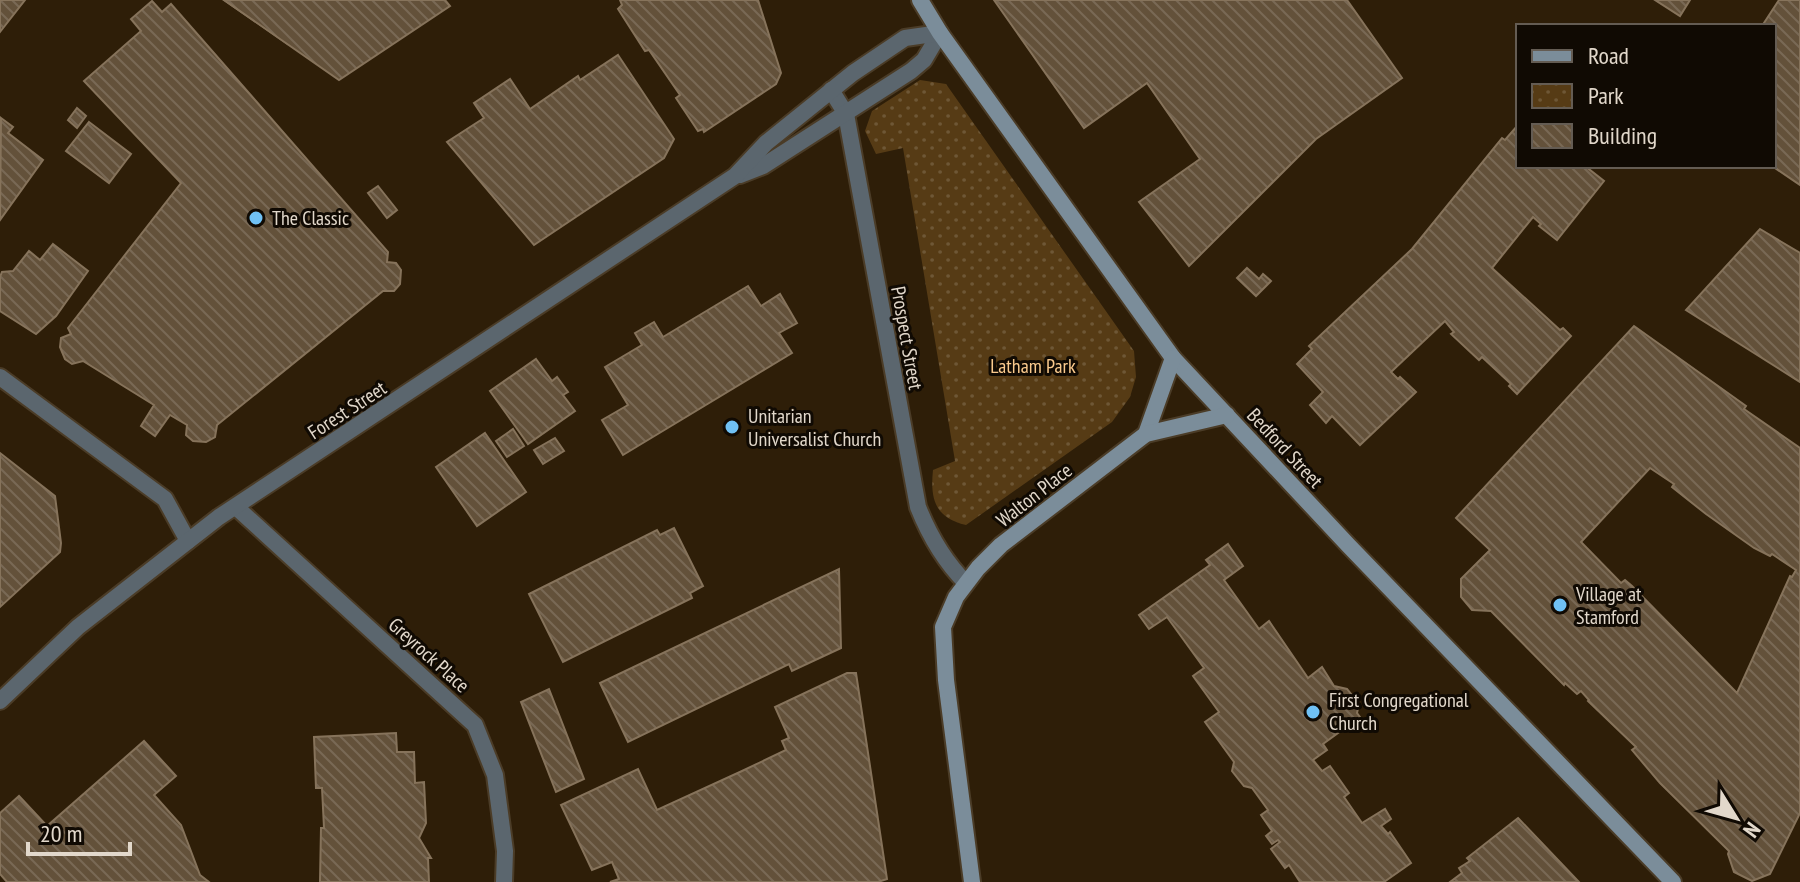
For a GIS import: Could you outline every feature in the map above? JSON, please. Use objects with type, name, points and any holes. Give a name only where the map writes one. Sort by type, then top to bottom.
[{"type":"main road","name":"Bedford Street","points":[[920,0],[940,33],[1173,358],[1673,882]]},
{"type":"main road","points":[[1146,434],[1173,358]]},
{"type":"main road","name":"Walton Place","points":[[961,590],[1001,545],[1146,434],[1227,415]]},
{"type":"main road","points":[[961,590],[943,627],[946,680],[972,882]]},
{"type":"street","name":"Forest Street","points":[[0,701],[78,627],[188,541],[735,176],[766,143],[831,90],[905,38],[940,33]]},
{"type":"street","name":"Forest Street","points":[[735,176],[763,166],[922,62],[940,33]]},
{"type":"street","name":"Prospect Street","points":[[831,90],[846,114],[918,507],[929,535],[961,590]]},
{"type":"street","points":[[0,377],[165,499],[188,541]]},
{"type":"street","name":"Greyrock Place","points":[[236,507],[475,725],[495,775],[505,851],[504,882]]},
{"type":"green space","name":"Latham Park","points":[[920,80],[946,84],[1134,351],[1136,377],[1130,397],[1112,422],[966,525],[947,518],[934,498],[933,470],[955,461],[903,148],[876,154],[865,131],[872,111]]},
{"type":"building","points":[[0,0],[25,0],[0,32]]},
{"type":"building","points":[[224,0],[318,0],[288,44]]},
{"type":"building","points":[[224,0],[445,0],[450,6],[339,80]]},
{"type":"building","points":[[620,0],[758,0],[781,73],[776,84],[704,132],[703,129],[698,131],[676,98],[680,95],[649,50],[645,51],[618,9],[622,5]]},
{"type":"building","points":[[994,0],[1347,0],[1402,78],[1316,139],[1189,266],[1139,202],[1200,159],[1147,83],[1084,128]]},
{"type":"building","points":[[1655,0],[1690,0],[1680,16]]},
{"type":"building","points":[[1779,0],[1800,0],[1800,185],[1775,168],[1776,24],[1763,24]]},
{"type":"building","name":"The Classic","points":[[152,1],[162,12],[171,4],[388,252],[387,262],[396,263],[401,270],[400,284],[394,291],[383,291],[217,425],[215,437],[206,442],[193,441],[186,435],[187,425],[170,415],[155,436],[141,426],[154,405],[83,361],[72,364],[65,359],[60,347],[61,338],[71,334],[68,328],[181,183],[84,81],[141,31],[131,19]]},
{"type":"building","points":[[618,55],[674,139],[664,158],[534,245],[447,142],[484,118],[474,103],[510,79],[530,109],[578,76],[580,80]]},
{"type":"building","points":[[77,108],[86,116],[77,128],[68,120]]},
{"type":"building","points":[[1,118],[13,127],[8,133],[43,160],[0,220]]},
{"type":"building","points":[[89,122],[131,154],[109,183],[66,151]]},
{"type":"building","points":[[1516,127],[1516,168],[1588,168],[1604,181],[1557,240],[1533,217],[1492,268],[1560,330],[1563,328],[1571,336],[1517,394],[1509,386],[1511,384],[1482,357],[1479,360],[1451,334],[1454,332],[1445,321],[1391,372],[1416,392],[1360,445],[1332,416],[1326,423],[1310,405],[1323,392],[1297,364],[1312,349],[1309,346],[1412,249],[1502,138],[1505,140]]},
{"type":"building","points":[[378,186],[397,210],[387,218],[368,193]]},
{"type":"building","points":[[1760,229],[1800,253],[1800,382],[1686,310]]},
{"type":"building","points":[[53,244],[88,271],[56,316],[36,334],[0,311],[0,277],[2,272],[13,271],[29,251],[40,260]]},
{"type":"building","points":[[1247,268],[1259,279],[1263,274],[1271,281],[1256,296],[1237,278]]},
{"type":"building","points":[[748,286],[761,306],[780,294],[797,323],[779,333],[792,353],[623,455],[602,420],[628,405],[605,367],[642,345],[635,333],[654,322],[663,337]]},
{"type":"building","name":"Village at Stamford","points":[[1634,326],[1800,448],[1800,813],[1770,874],[1752,881],[1734,872],[1729,851],[1660,783],[1632,750],[1636,747],[1581,691],[1577,694],[1564,685],[1491,611],[1472,610],[1461,597],[1461,579],[1490,550],[1456,518]],"holes":[[[1650,468],[1674,484],[1672,487],[1754,548],[1770,556],[1772,554],[1796,570],[1790,576],[1737,693],[1632,586],[1625,580],[1621,583],[1581,542]]]},
{"type":"building","points":[[536,359],[552,381],[557,377],[568,392],[563,395],[575,411],[528,444],[490,391]]},
{"type":"building","points":[[513,429],[524,446],[507,457],[496,441]]},
{"type":"building","points":[[485,433],[526,492],[477,526],[436,467]]},
{"type":"building","points":[[555,438],[564,451],[543,464],[534,450]]},
{"type":"building","points":[[0,453],[55,496],[61,543],[60,552],[0,607]]},
{"type":"building","points":[[674,528],[703,586],[690,593],[692,598],[563,662],[529,594],[657,530],[660,535]]},
{"type":"building","points":[[1228,544],[1243,566],[1224,580],[1259,629],[1269,621],[1308,678],[1322,667],[1334,686],[1347,689],[1359,704],[1357,713],[1360,717],[1323,744],[1327,750],[1313,760],[1322,771],[1330,766],[1349,793],[1344,797],[1362,823],[1385,809],[1391,819],[1381,826],[1388,834],[1390,832],[1411,863],[1384,882],[1300,882],[1289,865],[1285,868],[1271,849],[1280,842],[1278,840],[1272,844],[1266,836],[1272,831],[1261,815],[1268,810],[1252,788],[1244,786],[1232,771],[1234,762],[1205,722],[1219,712],[1193,676],[1204,668],[1167,617],[1149,629],[1139,615],[1210,565],[1206,560]]},
{"type":"building","points":[[839,569],[841,648],[792,671],[789,664],[628,742],[600,683]]},
{"type":"building","points":[[847,673],[856,673],[887,879],[878,882],[610,882],[619,879],[612,862],[592,870],[561,805],[638,769],[657,810],[742,771],[786,750],[782,741],[789,738],[775,707]]},
{"type":"building","points":[[549,689],[584,779],[556,792],[521,702]]},
{"type":"building","points":[[396,733],[397,752],[414,752],[415,783],[424,782],[426,823],[419,838],[431,858],[428,858],[429,882],[320,882],[321,828],[324,828],[322,788],[316,788],[314,737]]},
{"type":"building","points":[[144,741],[176,776],[154,795],[181,825],[200,875],[209,882],[7,882],[0,874],[0,813],[19,796],[47,826]]},
{"type":"building","points":[[1518,818],[1579,882],[1450,882],[1462,873],[1459,868],[1470,861],[1467,858]]},
{"type":"place","name":"The Classic","points":[[256,218]]},
{"type":"place","name":"Unitarian Universalist Church","points":[[732,427]]},
{"type":"place","name":"Village at Stamford","points":[[1560,605]]},
{"type":"place","name":"First Congregational Church","points":[[1313,712]]}]
